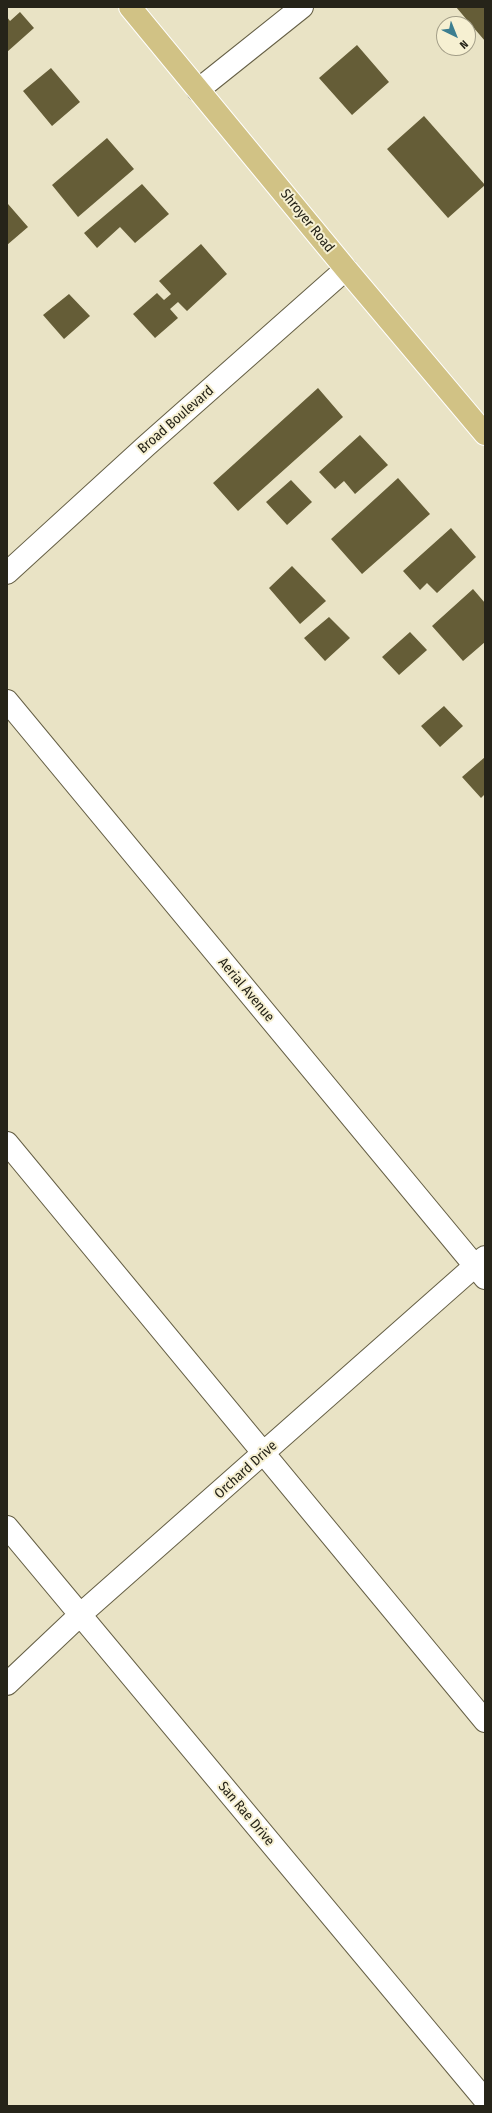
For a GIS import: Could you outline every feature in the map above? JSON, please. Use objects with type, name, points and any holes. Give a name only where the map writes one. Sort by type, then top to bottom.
[{"type":"main road","name":"Shroyer Road","points":[[130,7],[346,269],[485,434]]},
{"type":"street","points":[[198,90],[302,7]]},
{"type":"street","name":"Broad Boulevard","points":[[7,573],[146,446],[346,269]]},
{"type":"street","name":"Aerial Avenue","points":[[7,701],[56,763],[482,1267]]},
{"type":"street","points":[[7,1143],[485,1721]]},
{"type":"street","name":"Orchard Drive","points":[[7,1684],[81,1614],[264,1454],[482,1267]]},
{"type":"street","name":"San Rae Drive","points":[[7,1527],[485,2100]]},
{"type":"building","points":[[456,7],[485,7],[485,41],[476,30],[476,16],[464,16]]},
{"type":"building","points":[[20,12],[34,28],[7,52],[7,17],[10,21]]},
{"type":"building","points":[[357,45],[389,82],[352,115],[319,78]]},
{"type":"building","points":[[51,68],[80,102],[52,126],[23,91]]},
{"type":"building","points":[[424,116],[485,185],[448,218],[387,149]]},
{"type":"building","points":[[107,138],[134,169],[78,217],[52,185]]},
{"type":"building","points":[[142,184],[169,214],[135,243],[120,227],[97,248],[84,233]]},
{"type":"building","points":[[8,204],[28,227],[7,245],[7,205]]},
{"type":"building","points":[[201,244],[227,274],[187,311],[178,302],[170,309],[178,318],[155,338],[133,314],[157,293],[164,300],[171,294],[159,281]]},
{"type":"building","points":[[69,294],[90,316],[64,339],[43,315]]},
{"type":"building","points":[[318,388],[343,417],[238,511],[213,483]]},
{"type":"building","points":[[360,435],[388,465],[355,494],[344,481],[335,489],[319,472]]},
{"type":"building","points":[[398,478],[430,514],[362,574],[331,539]]},
{"type":"building","points":[[291,480],[312,502],[287,525],[266,502]]},
{"type":"building","points":[[451,528],[476,557],[437,593],[427,583],[420,590],[403,571]]},
{"type":"building","points":[[292,566],[326,601],[300,624],[269,588]]},
{"type":"building","points":[[473,589],[485,603],[485,642],[463,661],[432,626]]},
{"type":"building","points":[[329,617],[350,638],[325,661],[304,638]]},
{"type":"building","points":[[410,632],[427,650],[399,675],[382,657]]},
{"type":"building","points":[[444,706],[463,726],[440,747],[421,726]]},
{"type":"building","points":[[485,757],[485,794],[481,798],[462,777]]}]
